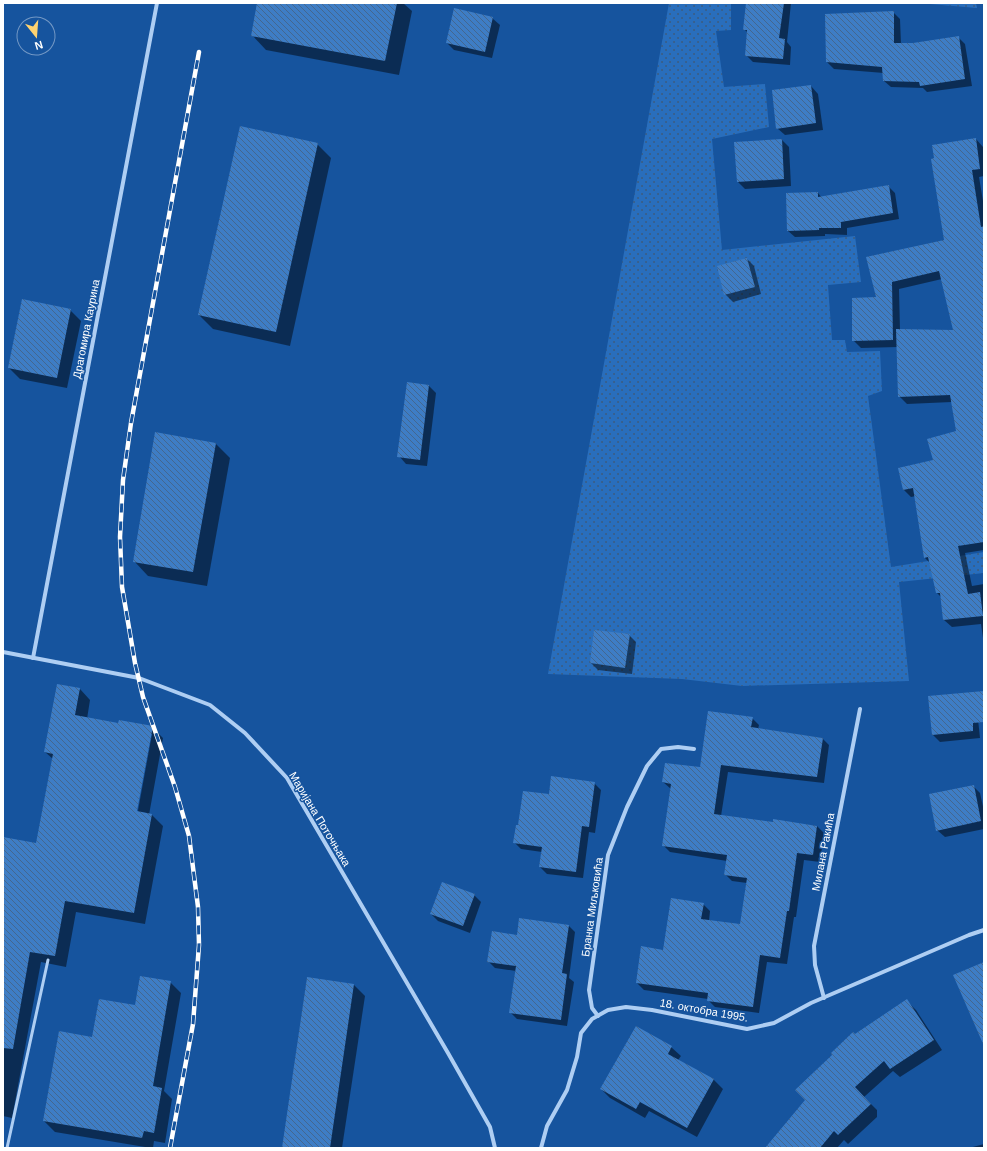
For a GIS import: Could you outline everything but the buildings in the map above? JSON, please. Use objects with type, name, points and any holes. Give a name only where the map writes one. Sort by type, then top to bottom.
[{"type":"street","name":"Драгомира Каурина","points":[[33,658],[157,3]]},
{"type":"street","name":"Маријана Поточњака","points":[[3,652],[139,678],[210,705],[245,732],[287,778],[490,1127],[495,1148]]},
{"type":"street","name":"Милана Ракића","points":[[824,998],[815,965],[814,946],[860,709]]},
{"type":"street","name":"Бранка Миљковића","points":[[598,1016],[592,1008],[589,990],[608,855],[627,807],[647,766],[661,749],[678,747],[694,749]]},
{"type":"street","name":"18. октобра 1995.","points":[[541,1148],[547,1126],[568,1090],[577,1057],[581,1033],[592,1019],[608,1010],[626,1007],[652,1010],[747,1029],[774,1023],[811,1003],[969,935],[984,930]]},
{"type":"lane","points":[[3,1147],[7,1148],[48,960]]},
{"type":"shaded area","points":[[669,3],[731,3],[731,30],[716,31],[724,87],[765,84],[769,127],[712,139],[722,250],[855,236],[861,282],[828,285],[832,340],[845,340],[847,352],[880,351],[882,391],[868,396],[891,567],[984,552],[984,573],[899,582],[909,681],[742,686],[682,679],[548,674]]},
{"type":"shaded area","points":[[918,3],[976,3],[977,8]]},
{"type":"railway","points":[[170,1148],[193,1024],[199,945],[198,907],[189,836],[175,787],[143,697],[135,663],[122,587],[120,537],[123,480],[131,423],[199,52]]}]
